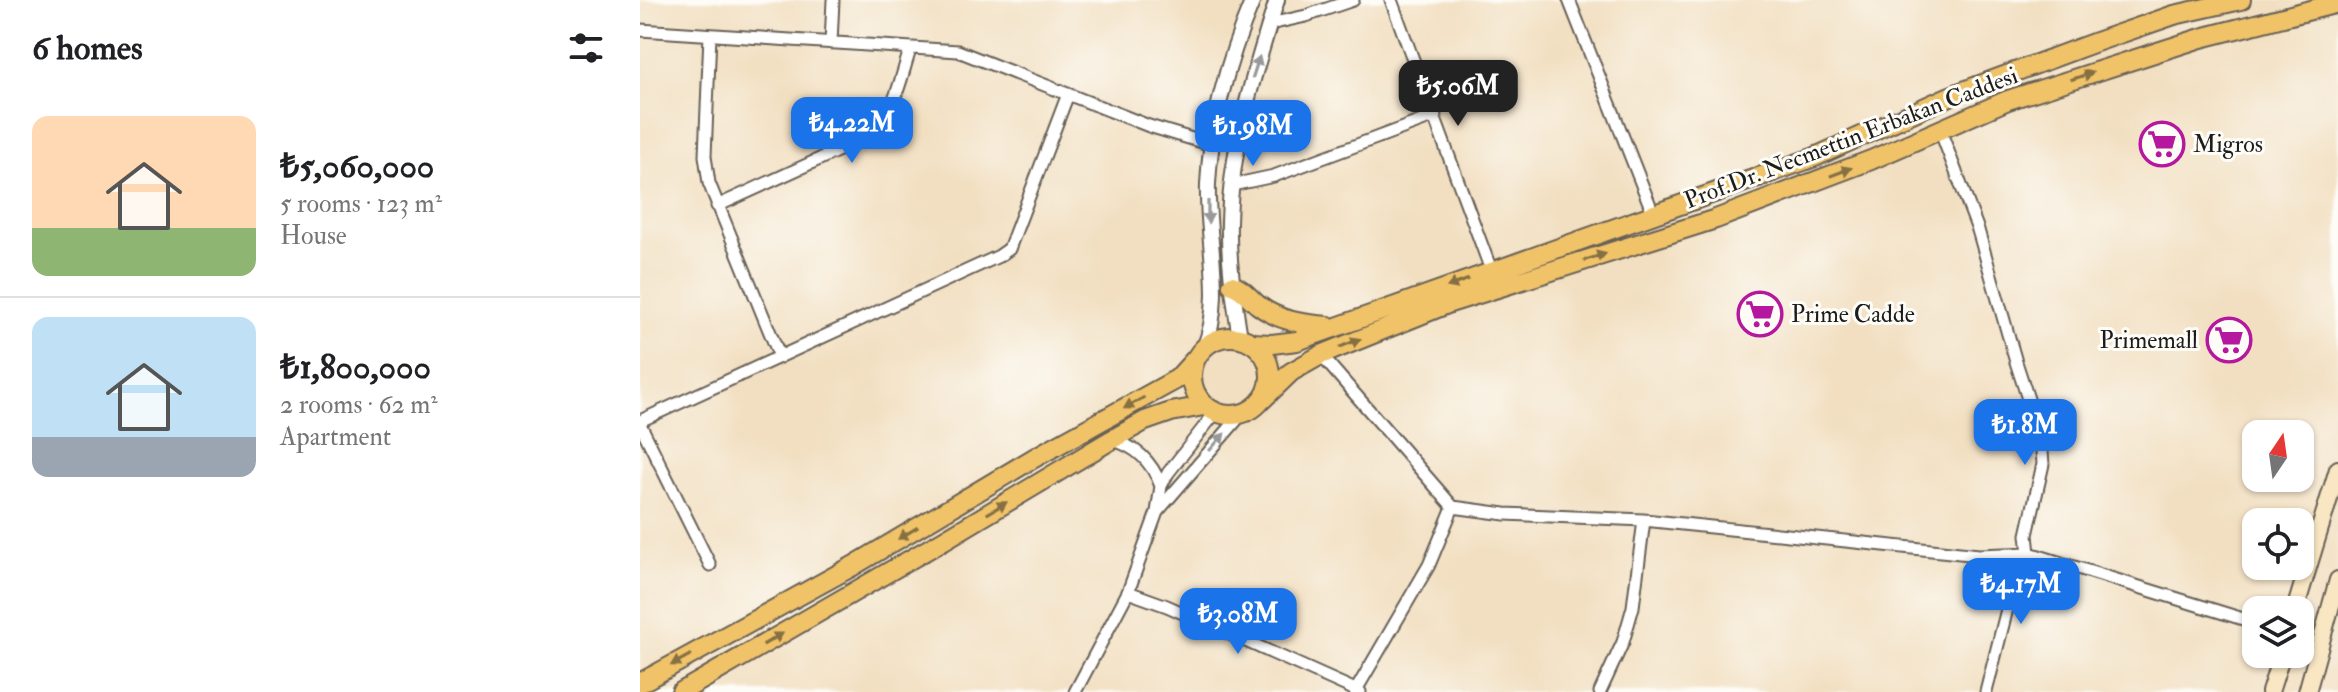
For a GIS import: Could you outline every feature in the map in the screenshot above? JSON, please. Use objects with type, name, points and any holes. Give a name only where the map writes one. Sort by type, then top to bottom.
[{"type":"main road","name":"Prof.Dr. Necmettin Erbakan Caddesi","points":[[1246,340],[1272,344],[1297,341],[1815,157],[1950,96],[2096,42],[2174,15],[2241,0]]},
{"type":"main road","name":"Prof.Dr. Necmettin Erbakan Caddesi","points":[[1262,400],[1291,372],[1321,355],[1450,303],[1716,219],[1871,160],[2008,100],[2171,47],[2338,3]]},
{"type":"main road","points":[[1232,285],[1277,317],[1334,327]]},
{"type":"main road","points":[[641,680],[853,566],[1034,458],[1177,379],[1200,353],[1214,340],[1227,337],[1246,340],[1262,352],[1271,376],[1269,389],[1253,409],[1241,415],[1228,416],[1210,409],[1196,395],[1192,383],[1192,370],[1200,353]]},
{"type":"main road","points":[[681,692],[1145,421],[1171,412],[1210,409]]},
{"type":"main road","points":[[2299,596],[2338,469]]},
{"type":"main road","points":[[2307,692],[2338,580]]},
{"type":"main road","points":[[2270,692],[2278,668]]},
{"type":"street","points":[[831,43],[833,0]]},
{"type":"street","points":[[1200,353],[1212,329],[1215,310],[1208,219],[1212,145],[1223,82],[1253,0]]},
{"type":"street","points":[[1246,340],[1232,285],[1229,220],[1232,185],[1247,96],[1277,0]]},
{"type":"street","points":[[1270,24],[1353,0]]},
{"type":"street","points":[[1391,0],[1491,270]]},
{"type":"street","points":[[1569,0],[1653,213]]},
{"type":"street","points":[[640,30],[958,51],[1149,126],[1212,145]]},
{"type":"street","points":[[710,35],[705,156],[709,183],[780,357]]},
{"type":"street","points":[[717,206],[870,136],[893,105],[910,50]]},
{"type":"street","points":[[710,565],[640,422],[1009,249],[1068,94]]},
{"type":"street","points":[[1232,185],[1274,176],[1435,116]]},
{"type":"street","points":[[1940,130],[1978,230],[2041,439],[2043,464],[2027,535],[2029,553],[2007,609],[1986,692]]},
{"type":"street","points":[[1321,355],[1453,507],[1505,514],[1644,520],[1979,555],[2029,553],[2242,619]]},
{"type":"street","points":[[1075,692],[1128,592],[1157,512],[1161,486],[1210,409]]},
{"type":"street","points":[[1157,512],[1241,415]]},
{"type":"street","points":[[1111,440],[1127,445],[1142,455],[1161,486]]},
{"type":"street","points":[[1128,592],[1167,606],[1357,691],[1429,565],[1453,507]]},
{"type":"street","points":[[1600,692],[1623,642],[1633,607],[1644,520]]},
{"type":"place","name":"Migros","points":[[2162,144]]},
{"type":"place","name":"Prime Cadde","points":[[1760,314]]},
{"type":"place","name":"Primemall","points":[[2229,340]]}]
